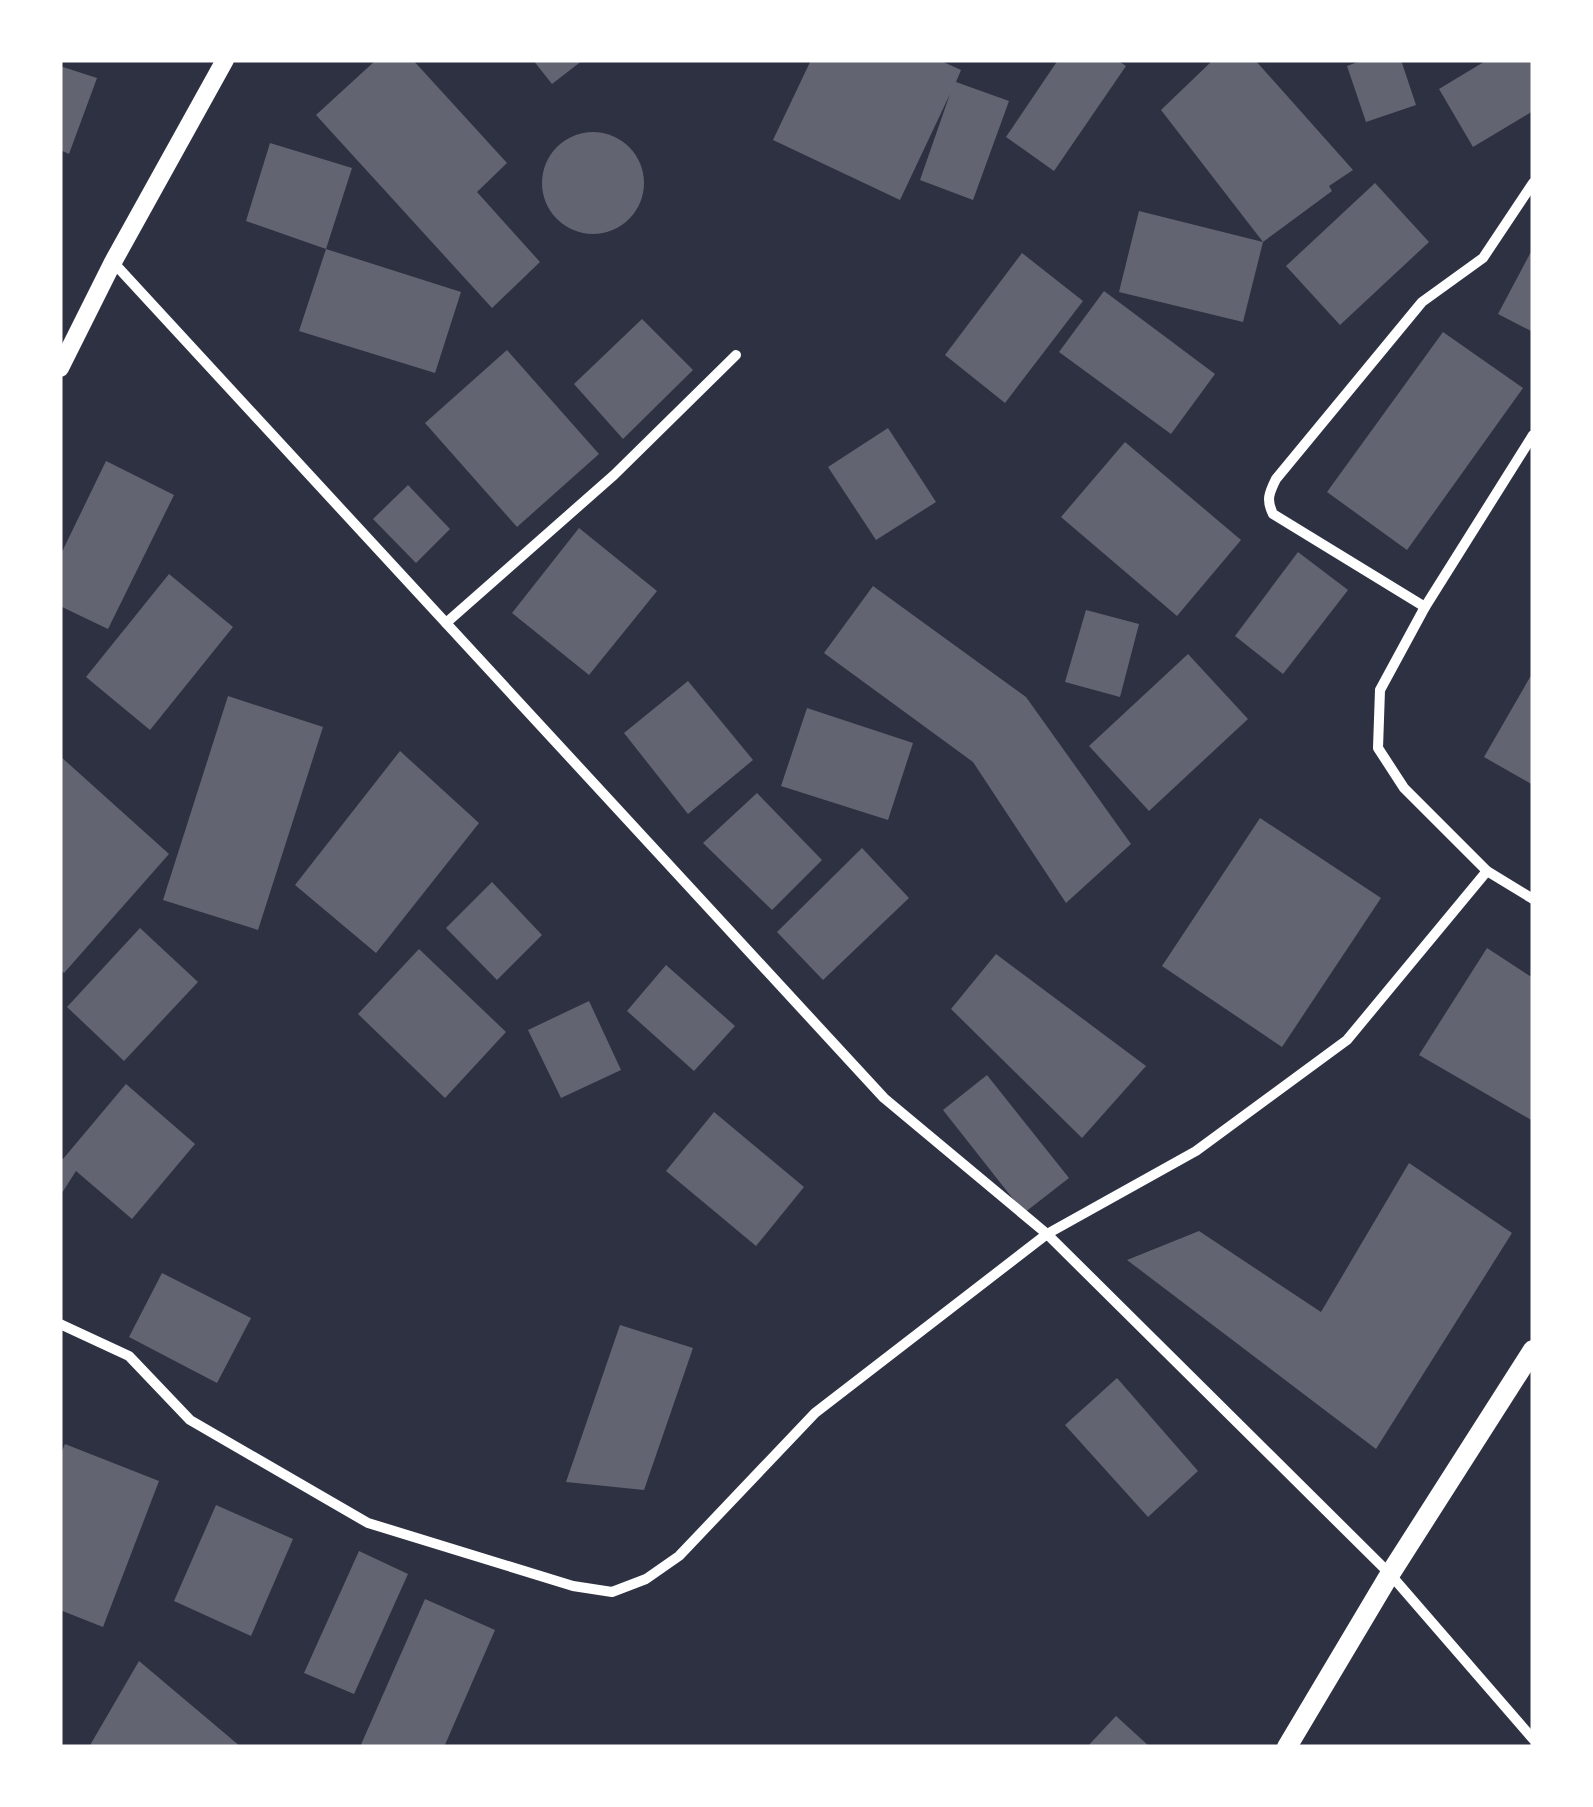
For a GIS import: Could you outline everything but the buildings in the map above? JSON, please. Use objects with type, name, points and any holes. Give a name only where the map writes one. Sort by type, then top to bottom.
[{"type":"main road","points":[[1287,1747],[1390,1574],[1533,1350]]},
{"type":"street","points":[[60,368],[113,262],[225,60]]},
{"type":"street","points":[[1425,607],[1273,514],[1269,494],[1276,480],[1422,302],[1484,258],[1533,183]]},
{"type":"street","points":[[113,262],[884,1098],[1048,1234],[1390,1574],[1533,1739]]},
{"type":"street","points":[[446,623],[614,474],[736,355]]},
{"type":"street","points":[[1533,435],[1425,607],[1380,690],[1378,748],[1404,788],[1487,872],[1533,898]]},
{"type":"street","points":[[60,1324],[129,1356],[190,1420],[368,1524],[572,1586],[612,1592],[646,1580],[679,1556],[815,1413],[1048,1234],[1196,1151],[1347,1040],[1487,872]]}]
